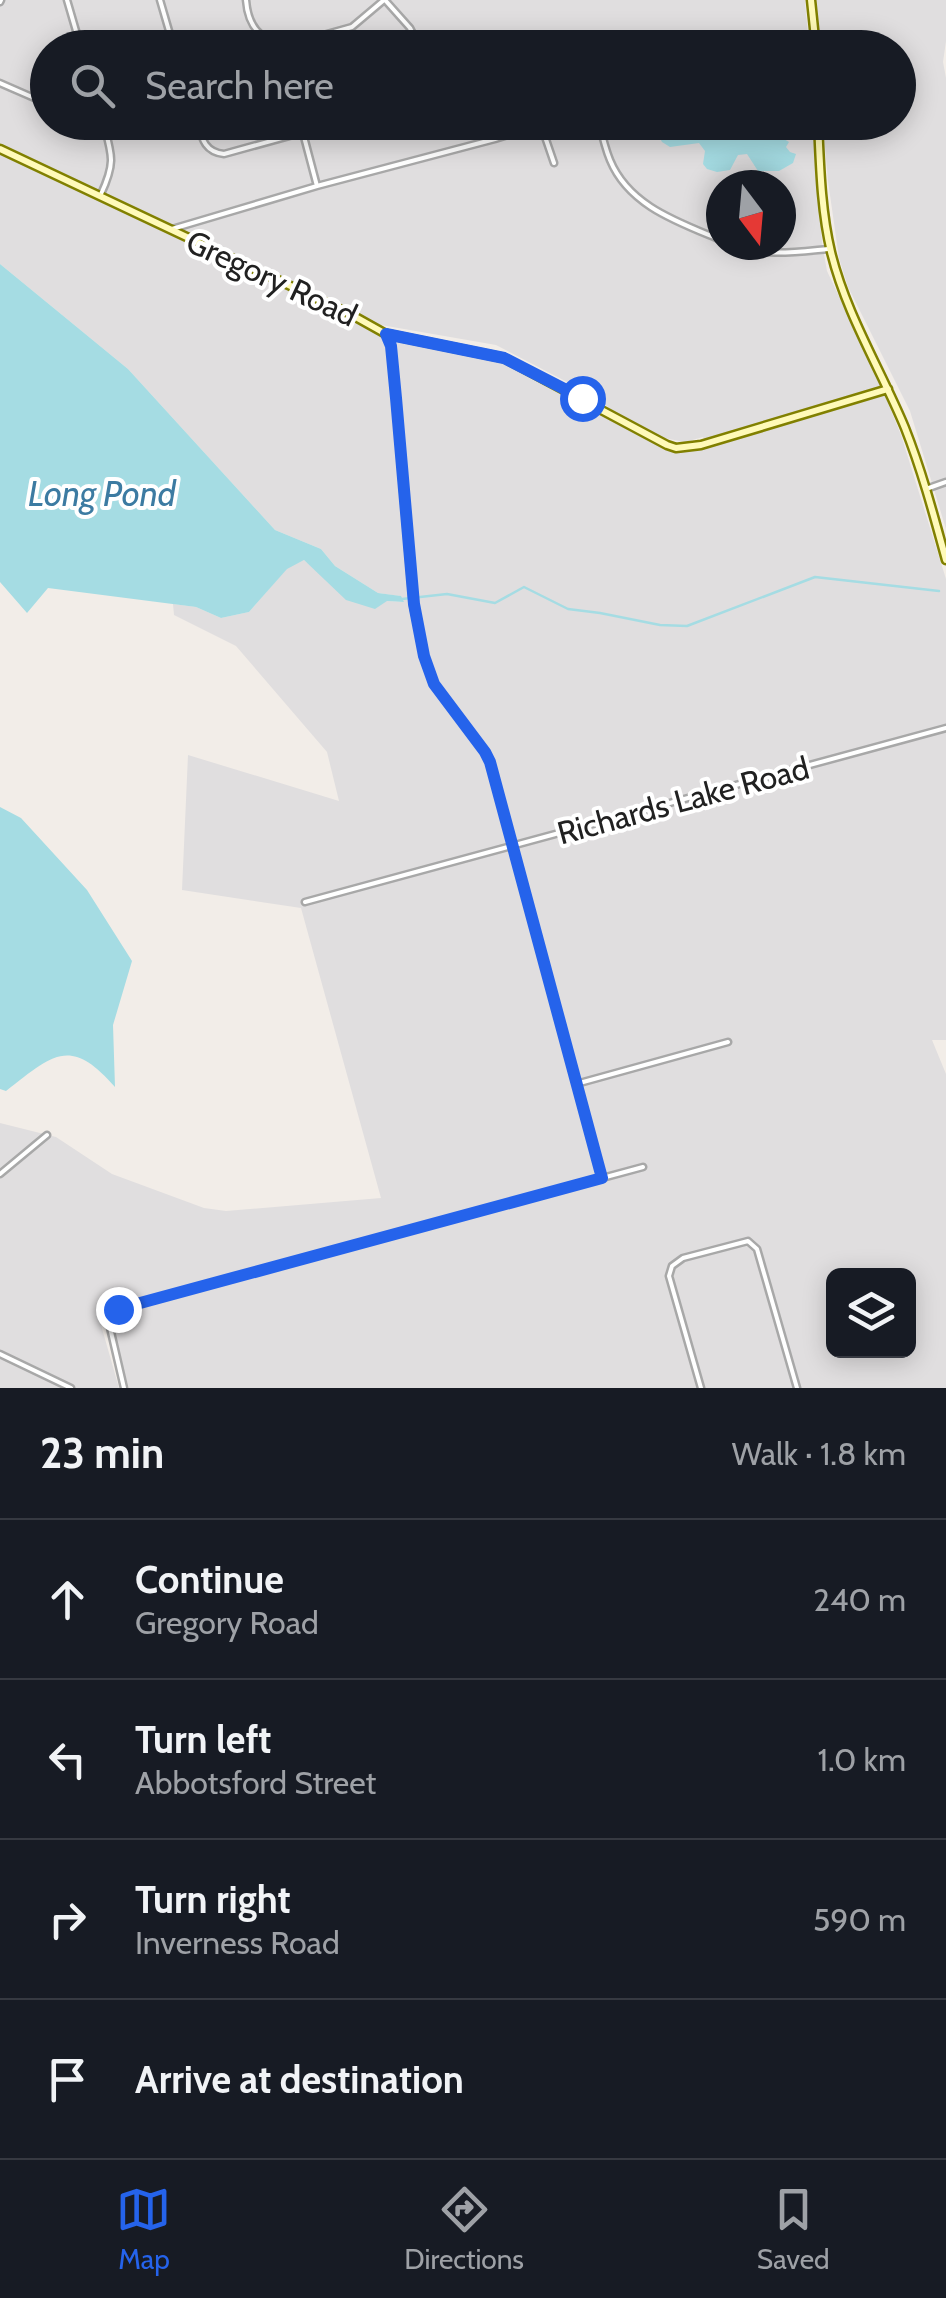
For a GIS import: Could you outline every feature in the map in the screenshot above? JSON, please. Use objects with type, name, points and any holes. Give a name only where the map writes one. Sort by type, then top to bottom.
[{"type":"street","points":[[67,0],[76,30]]},
{"type":"street","points":[[160,0],[169,30]]},
{"type":"street","points":[[246,0],[247,15],[256,30]]},
{"type":"street","points":[[341,30],[352,27],[385,0],[411,30]]},
{"type":"street","points":[[811,0],[814,30]]},
{"type":"street","points":[[0,83],[30,96]]},
{"type":"street","points":[[101,196],[113,159],[108,140]]},
{"type":"street","points":[[203,140],[212,151],[224,154],[277,140]]},
{"type":"street","points":[[305,140],[317,186]]},
{"type":"street","points":[[170,230],[486,140]]},
{"type":"street","points":[[549,140],[554,163]]},
{"type":"street","points":[[604,140],[609,158],[630,190],[656,211],[706,233]]},
{"type":"street","points":[[819,140],[830,249],[848,303],[906,432],[946,560]]},
{"type":"street","name":"Gregory Road","points":[[0,148],[386,334],[504,358],[676,448],[701,445],[888,389]]},
{"type":"street","points":[[796,252],[830,249]]},
{"type":"street","points":[[386,334],[395,381],[412,588],[424,656],[434,684],[490,762],[602,1178]]},
{"type":"street","points":[[926,489],[946,482]]},
{"type":"street","name":"Richards Lake Road","points":[[305,902],[946,728]]},
{"type":"street","points":[[576,1084],[728,1042]]},
{"type":"street","points":[[0,1174],[47,1136]]},
{"type":"street","points":[[124,1388],[108,1319],[118,1309],[643,1167]]},
{"type":"street","points":[[701,1388],[670,1276],[672,1266],[683,1258],[748,1241],[756,1250],[797,1388]]},
{"type":"street","points":[[0,1354],[70,1388]]},
{"type":"shaded area","points":[[0,0],[805,0],[808,30],[30,30],[30,140],[815,140],[827,271],[901,435],[946,579],[946,1040],[932,1040],[946,1074],[946,1388],[129,1388],[105,1308],[97,1311],[119,1388],[0,1388],[0,1123],[56,1137],[112,1174],[204,1208],[226,1211],[381,1198],[301,908],[182,890],[188,755],[339,801],[327,752],[236,646],[174,615],[173,604],[196,607],[221,618],[249,612],[287,568],[304,560],[325,578],[387,601],[402,602],[400,596],[378,593],[335,566],[321,549],[275,530],[128,369],[0,264]],"holes":[[[381,325],[496,345],[664,438],[685,442],[703,437],[707,445],[665,448],[504,362],[404,339],[384,341],[378,333]]]},
{"type":"shaded area","points":[[813,0],[946,0],[946,529],[910,411],[848,287],[839,258],[824,140],[916,140],[916,30],[816,30]]},
{"type":"water","points":[[661,140],[786,140],[789,142],[786,147],[796,154],[793,163],[781,170],[757,170],[747,154],[738,155],[730,170],[710,170],[703,164],[705,151],[699,143],[670,147]]},
{"type":"water","name":"Long Pond","points":[[0,264],[128,369],[275,530],[321,549],[335,566],[378,593],[401,596],[404,602],[387,601],[375,609],[346,600],[304,560],[287,569],[249,612],[221,618],[196,607],[48,588],[27,613],[0,582]]},
{"type":"water","points":[[0,807],[21,818],[87,890],[132,961],[113,1025],[115,1087],[85,1061],[61,1056],[36,1068],[6,1091],[0,1089]]},
{"type":"waterway","points":[[402,599],[447,594],[495,603],[524,587],[568,609],[687,626],[815,577],[939,591]]},
{"type":"route","points":[[118,1309],[602,1178],[490,762],[434,684],[424,656],[414,604],[391,346],[386,334],[504,358],[582,398]]}]
